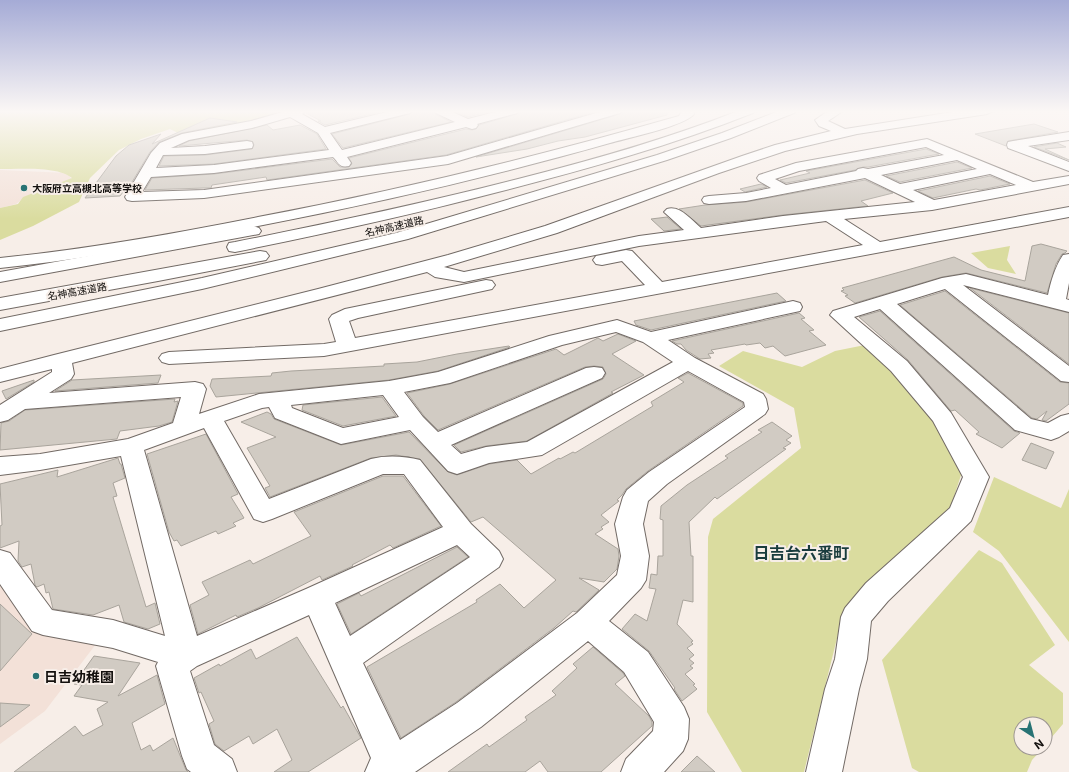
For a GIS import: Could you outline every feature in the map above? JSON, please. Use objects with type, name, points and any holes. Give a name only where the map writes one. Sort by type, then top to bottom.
[{"type":"main road","points":[[164,147],[158,153],[132,197],[204,194],[260,187],[448,160],[491,147]]},
{"type":"main road","points":[[158,153],[230,147]]},
{"type":"main road","points":[[248,147],[260,187]]},
{"type":"main road","points":[[333,147],[350,174]]},
{"type":"main road","points":[[146,173],[214,169],[338,154],[367,147]]},
{"type":"main road","points":[[0,263],[50,258],[164,240],[398,193],[514,166],[585,147]]},
{"type":"main road","points":[[0,277],[161,249],[364,209],[566,161],[612,147]]},
{"type":"main road","name":"名神高速道路","points":[[0,289],[147,264],[246,245],[435,204],[582,166],[643,147]]},
{"type":"main road","name":"名神高速道路","points":[[0,304],[158,276],[263,255],[445,214],[613,169],[682,147]]},
{"type":"main road","points":[[7,323],[270,269],[403,235],[665,158],[696,147]]},
{"type":"main road","points":[[0,376],[61,359],[251,313],[430,266],[582,219],[783,147]]},
{"type":"main road","points":[[784,189],[764,178],[796,167],[904,147]]},
{"type":"main road","points":[[936,147],[1032,187]]},
{"type":"main road","points":[[1017,147],[1069,167]]},
{"type":"main road","points":[[709,200],[746,197],[958,156]]},
{"type":"main road","points":[[837,159],[932,205]]},
{"type":"main road","points":[[860,188],[892,186],[992,170]]},
{"type":"main road","points":[[430,266],[441,273],[464,277],[639,241],[783,221],[932,205],[1069,180]]},
{"type":"main road","points":[[724,184],[783,221]]},
{"type":"main road","points":[[995,194],[1045,217]]},
{"type":"main road","points":[[672,212],[697,232]]},
{"type":"main road","points":[[169,358],[324,350],[1069,212]]},
{"type":"main road","points":[[829,216],[877,248]]},
{"type":"main road","points":[[347,346],[339,319],[352,313],[626,255],[658,288]]},
{"type":"main road","points":[[824,772],[842,689],[851,659],[856,617],[877,592],[961,514],[976,477],[943,418],[899,366],[840,315],[948,282],[985,277],[1062,304],[1061,278],[1069,259]]},
{"type":"main road","points":[[948,282],[1069,376]]},
{"type":"main road","points":[[884,302],[1023,425],[1051,432],[1069,420]]},
{"type":"main road","points":[[650,338],[793,307]]},
{"type":"main road","points":[[0,466],[40,462],[131,446],[211,419],[258,401],[389,388],[442,378],[556,340],[617,326],[650,338],[688,362],[755,399],[757,409],[658,478],[636,496],[629,524],[635,556],[631,580],[588,622],[470,715],[388,769],[344,658],[317,598]]},
{"type":"main road","points":[[0,416],[63,374],[61,359]]},
{"type":"main road","points":[[389,388],[415,422],[457,465],[486,455],[533,449],[688,362]]},
{"type":"main road","points":[[434,443],[594,373]]},
{"type":"main road","points":[[22,402],[195,389],[183,428]]},
{"type":"main road","points":[[277,399],[283,413],[340,436],[415,422]]},
{"type":"main road","points":[[211,419],[263,512],[380,465],[411,466],[461,531],[489,559],[344,658]]},
{"type":"main road","points":[[131,446],[186,656]]},
{"type":"main road","points":[[219,772],[200,756],[172,666],[186,656],[317,598],[461,531]]},
{"type":"main road","points":[[0,561],[43,622],[113,634],[186,656]]},
{"type":"main road","points":[[588,622],[636,662],[672,719],[670,739],[639,772]]},
{"type":"shaded area","name":"大阪府立高槻北高等学校","points":[[0,170],[68,173],[71,179],[25,197],[16,204],[0,208]]},
{"type":"shaded area","name":"日吉幼稚園","points":[[0,580],[99,640],[45,711],[0,744]]},
{"type":"green space","points":[[0,147],[125,147],[119,150],[90,178],[79,202],[33,226],[0,240],[0,208],[18,204],[23,197],[72,178],[66,174],[48,170],[0,169]]},
{"type":"green space","points":[[1010,246],[1007,260],[1016,274],[988,268],[971,253]]},
{"type":"green space","points":[[865,345],[892,370],[935,421],[962,472],[950,509],[843,614],[804,772],[742,772],[707,712],[708,537],[713,519],[801,448],[794,408],[719,366],[743,351],[802,367],[835,351]]},
{"type":"green space","points":[[994,477],[1061,508],[1069,489],[1069,642],[999,551],[973,532]]},
{"type":"green space","points":[[979,550],[1002,563],[1055,645],[1029,665],[1063,693],[1063,724],[1053,736],[1053,716],[1013,716],[1013,756],[1036,756],[1032,760],[1027,772],[919,772],[912,768],[882,660]]},
{"type":"building","points":[[127,147],[154,147],[126,192],[123,192],[120,196],[85,198],[116,156]]},
{"type":"building","points":[[253,147],[325,147],[326,149],[214,164],[159,166],[164,156],[205,155],[252,149]]},
{"type":"building","points":[[393,147],[473,147],[446,155],[267,180],[266,177],[212,185],[211,188],[145,190],[152,178],[214,174],[332,159],[340,167],[349,167],[352,164],[349,158]]},
{"type":"building","points":[[509,147],[535,147],[527,149],[476,157]]},
{"type":"building","points":[[1034,147],[1066,147],[1045,149],[1069,160]]},
{"type":"building","points":[[926,149],[939,154],[863,167],[855,170],[786,183],[780,180],[810,173],[806,171]]},
{"type":"building","points":[[957,162],[972,168],[900,182],[886,176]]},
{"type":"building","points":[[990,176],[1010,184],[933,198],[918,191]]},
{"type":"building","points":[[865,180],[893,193],[861,201],[868,206],[701,226],[679,209],[705,205],[746,202]]},
{"type":"building","points":[[761,184],[767,187],[745,192],[740,189]]},
{"type":"building","points":[[667,217],[681,229],[664,231],[651,219]]},
{"type":"building","points":[[1041,244],[1067,251],[1062,254],[1056,264],[1047,293],[966,273],[942,277],[855,303],[845,296],[848,295],[841,291],[844,290],[842,288],[954,257],[981,270],[1025,281],[1032,246]]},
{"type":"building","points":[[970,288],[1069,313],[1069,364]]},
{"type":"building","points":[[945,291],[1060,382],[1069,383],[1069,404],[1046,421],[1042,420],[1047,411],[1037,419],[1032,418],[900,305]]},
{"type":"building","points":[[777,293],[786,301],[651,330],[636,325],[634,321]]},
{"type":"building","points":[[880,311],[1014,431],[1020,433],[1002,448],[976,434],[979,432],[955,410],[951,411],[908,360],[859,317]]},
{"type":"building","points":[[799,313],[805,318],[801,319],[814,330],[809,331],[826,345],[785,356],[773,346],[765,348],[760,343],[745,344],[711,350],[714,353],[708,354],[711,358],[700,359],[686,350],[681,344],[677,344],[672,341]]},
{"type":"building","points":[[618,334],[636,341],[612,354],[644,375],[611,392],[613,393],[527,441],[486,446],[461,452],[454,445],[603,379],[606,374],[603,367],[585,367],[438,430],[424,416],[407,393],[450,384],[556,349],[564,355],[598,338],[603,341]]},
{"type":"building","points":[[510,347],[438,371],[389,380],[216,397],[210,386],[212,379],[271,376],[272,373],[291,371],[384,366],[384,364],[417,362]]},
{"type":"building","points":[[688,373],[743,403],[743,406],[648,471],[626,489],[617,500],[619,501],[601,515],[609,522],[601,527],[603,529],[595,534],[618,549],[619,556],[617,569],[604,582],[579,578],[599,590],[576,612],[573,611],[554,628],[456,702],[401,738],[367,667],[477,602],[476,600],[500,584],[524,608],[556,580],[483,517],[471,522],[420,459],[396,455],[371,458],[270,497],[265,488],[270,486],[247,448],[276,437],[241,422],[267,412],[271,414],[274,419],[341,445],[409,432],[448,472],[457,475],[489,464],[517,460],[531,474],[559,458],[560,459],[573,452],[575,453],[653,406],[651,402],[684,382],[678,378]]},
{"type":"building","points":[[161,375],[158,383],[55,391],[72,380]]},
{"type":"building","points":[[34,380],[34,382],[6,399],[2,391]]},
{"type":"building","points":[[382,397],[396,416],[343,426],[302,410],[303,405]]},
{"type":"building","points":[[175,399],[174,402],[178,401],[172,422],[159,426],[120,431],[117,439],[0,450],[1,423],[9,421],[25,410]]},
{"type":"building","points":[[772,422],[792,436],[786,440],[791,443],[783,448],[786,449],[717,499],[715,497],[689,522],[691,556],[693,556],[693,602],[683,600],[677,624],[693,641],[691,642],[693,644],[687,648],[694,655],[689,659],[694,663],[690,666],[693,668],[685,674],[695,684],[693,685],[697,689],[682,701],[674,689],[675,688],[649,651],[622,629],[635,614],[647,621],[656,589],[649,588],[651,574],[657,575],[658,556],[663,556],[663,520],[660,519],[661,506],[687,485],[728,458],[725,456],[762,432],[758,430]]},
{"type":"building","points":[[206,434],[238,494],[231,497],[244,518],[233,523],[236,526],[218,534],[216,531],[181,546],[177,540],[174,541],[169,532],[147,454]]},
{"type":"building","points":[[1031,443],[1054,452],[1046,469],[1022,460]]},
{"type":"building","points":[[118,458],[125,478],[113,483],[117,496],[113,497],[146,607],[155,603],[160,624],[148,629],[124,622],[119,605],[93,615],[53,609],[49,592],[46,593],[44,584],[37,587],[35,585],[31,564],[22,567],[18,561],[19,541],[0,548],[0,526],[2,525],[0,484],[58,470],[57,477]]},
{"type":"building","points":[[383,476],[403,476],[441,526],[393,548],[390,545],[352,565],[353,566],[322,580],[320,576],[258,608],[237,617],[236,615],[198,634],[190,605],[209,595],[202,582],[250,560],[253,564],[311,536],[294,512]]},
{"type":"building","points":[[457,547],[468,557],[351,634],[337,604],[359,593],[361,596]]},
{"type":"building","points":[[0,604],[32,634],[0,671]]},
{"type":"building","points":[[297,637],[341,708],[343,706],[361,738],[308,772],[274,772],[292,760],[277,729],[253,744],[249,736],[224,751],[215,744],[209,724],[214,721],[201,692],[199,693],[194,678],[251,649],[256,659]]},
{"type":"building","points":[[593,647],[623,673],[625,676],[615,684],[649,716],[652,722],[652,726],[601,772],[548,772],[540,761],[525,772],[448,772],[487,744],[489,747],[527,720],[525,717],[556,695],[552,691],[577,668],[573,664]]},
{"type":"building","points":[[94,656],[140,663],[118,696],[157,675],[165,704],[132,723],[141,750],[150,745],[153,751],[173,738],[188,772],[14,772],[75,726],[83,736],[103,725],[97,709],[108,702],[74,696],[82,685],[74,684]]},
{"type":"building","points":[[0,703],[30,705],[0,727]]},
{"type":"building","points":[[697,756],[715,772],[681,772]]},
{"type":"place","name":"大阪府立高槻北高等学校","points":[[24,188]]},
{"type":"place","name":"日吉幼稚園","points":[[36,676]]},
{"type":"district","name":"日吉台六番町","points":[[801,553]]}]
